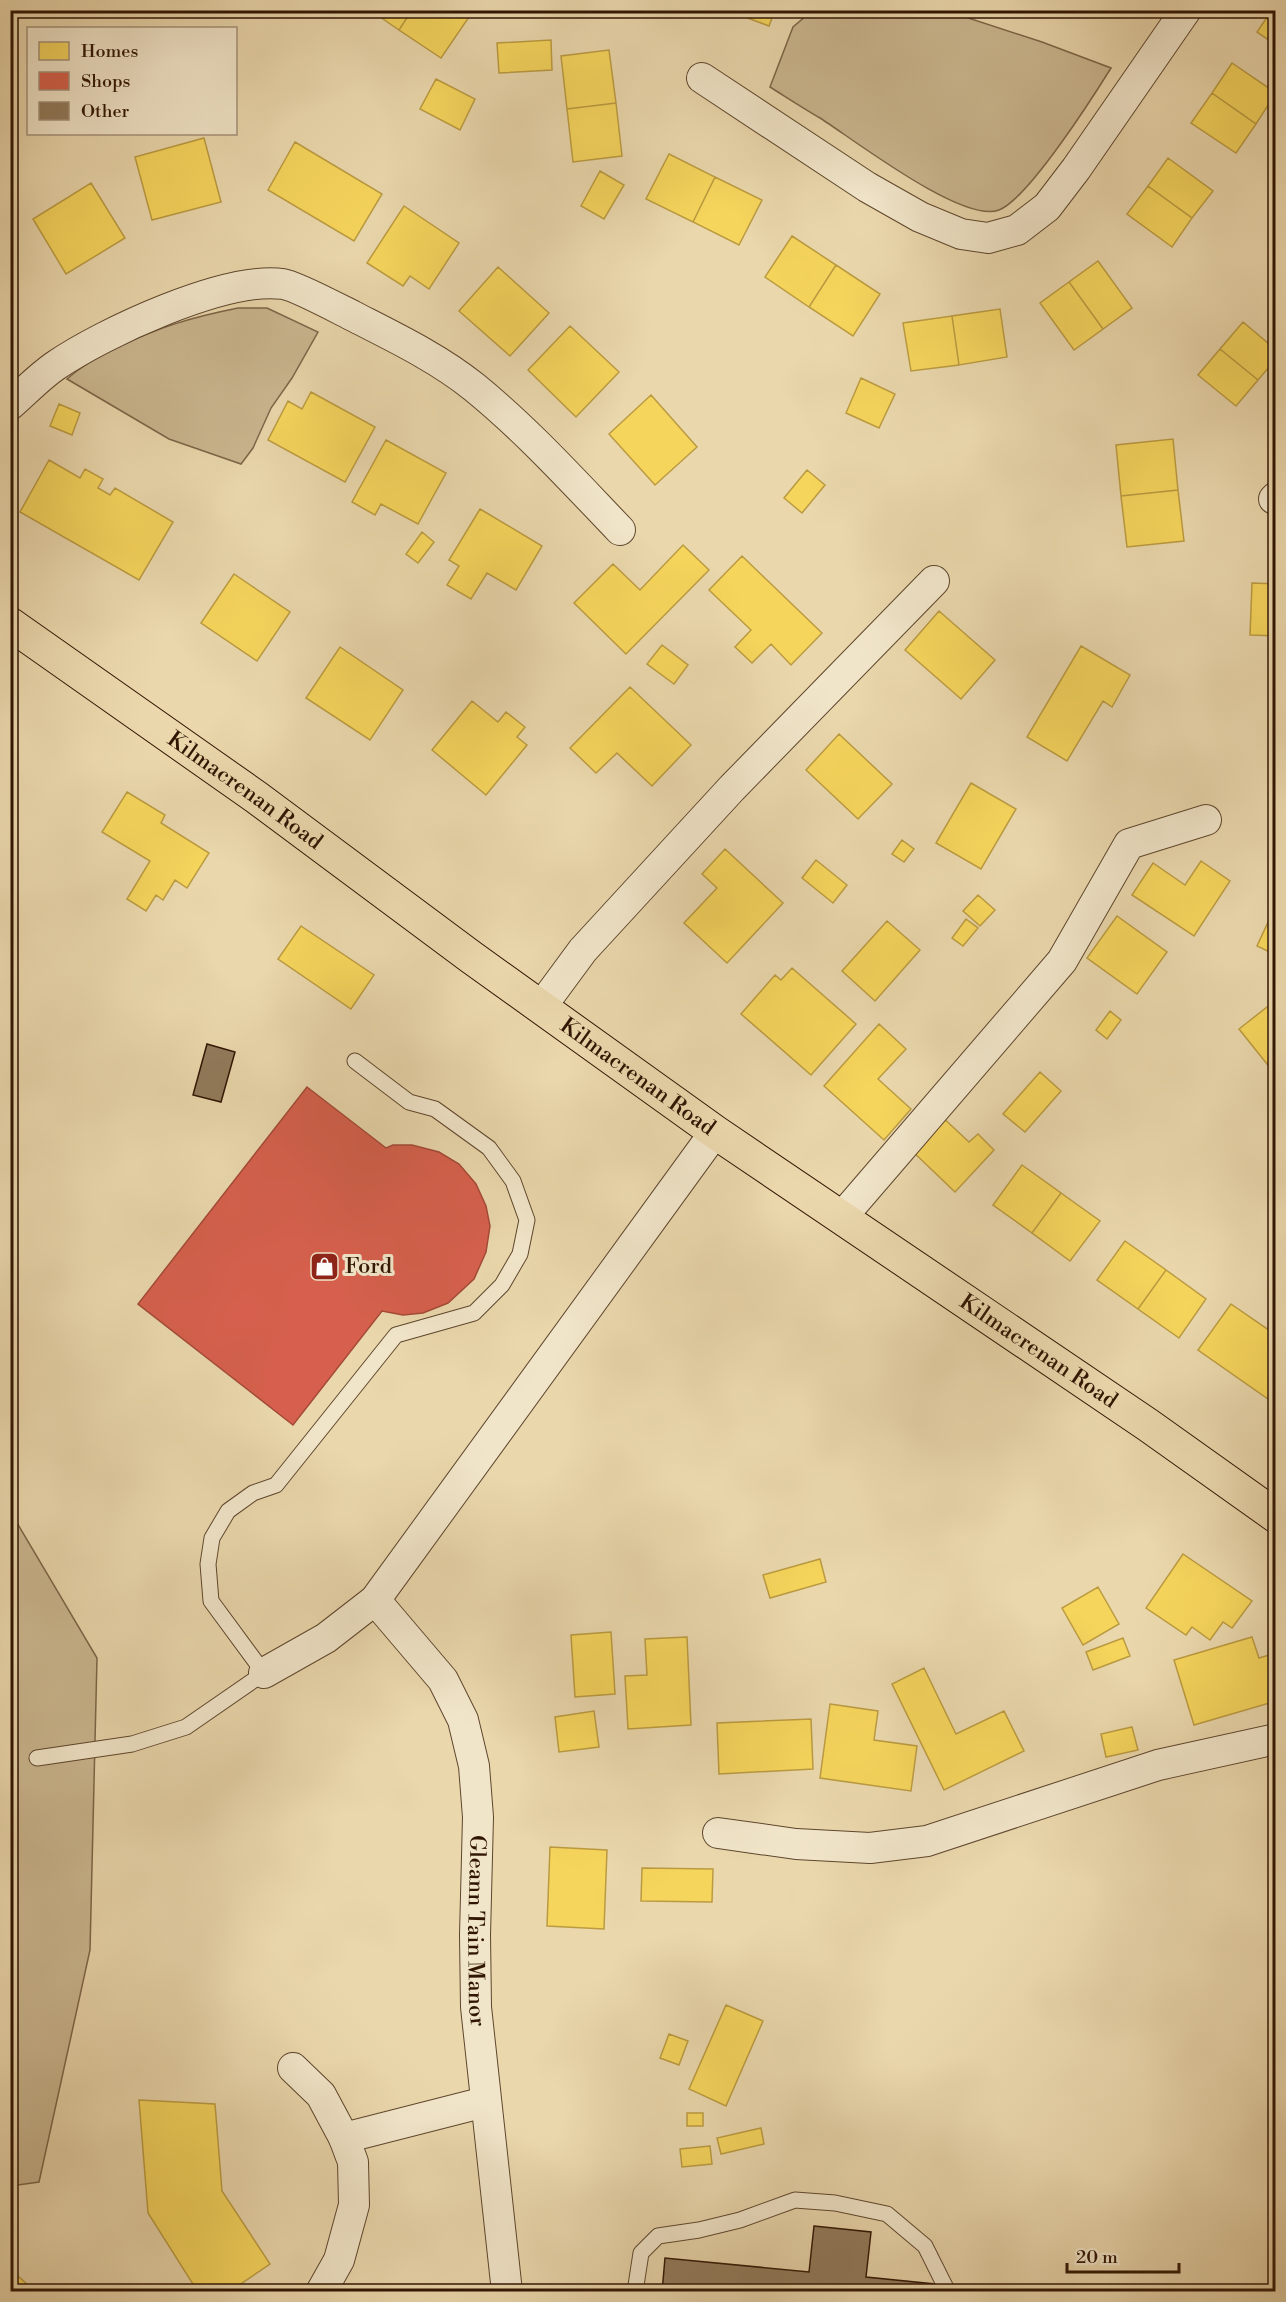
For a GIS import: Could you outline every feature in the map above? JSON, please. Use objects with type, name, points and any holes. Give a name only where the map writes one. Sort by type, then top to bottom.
[{"type":"main road","name":"Kilmacrenan Road","points":[[10,624],[256,797],[715,1132],[1148,1425],[1275,1516]]},
{"type":"street","points":[[702,78],[867,187],[920,217],[961,234],[988,238],[1017,230],[1047,207],[1186,10]]},
{"type":"street","points":[[10,405],[54,366],[123,327],[190,301],[244,286],[284,284],[344,311],[408,344],[473,386],[541,447],[620,530]]},
{"type":"street","points":[[541,1007],[583,950],[732,788],[934,581]]},
{"type":"street","points":[[841,1218],[1062,961],[1129,844],[1206,820]]},
{"type":"street","points":[[264,1673],[326,1638],[375,1600],[715,1132]]},
{"type":"street","name":"Gleann Tain Manor","points":[[375,1600],[443,1680],[463,1720],[474,1766],[478,1817],[476,2007],[507,2292]]},
{"type":"street","points":[[718,1833],[796,1844],[870,1848],[927,1841],[1158,1765],[1275,1739]]},
{"type":"street","points":[[294,2068],[321,2095],[344,2138],[353,2162],[354,2205],[339,2260],[321,2292]]},
{"type":"street","points":[[344,2138],[485,2102]]},
{"type":"lane","points":[[37,1758],[132,1744],[186,1727],[264,1673],[211,1601],[208,1564],[212,1538],[228,1511],[253,1493],[276,1485],[396,1335],[474,1313],[502,1285],[520,1254],[527,1220],[513,1181],[489,1148],[435,1109],[409,1102],[355,1061]]},
{"type":"lane","points":[[635,2292],[641,2253],[658,2236],[699,2230],[741,2220],[795,2200],[836,2203],[887,2214],[925,2246],[948,2292]]},
{"type":"shaded area","points":[[813,10],[947,11],[1042,42],[1111,68],[1059,146],[1026,187],[999,210],[982,211],[935,193],[770,87],[793,27]]},
{"type":"shaded area","points":[[238,308],[267,308],[318,332],[292,378],[271,408],[253,448],[241,464],[169,439],[67,379],[97,358],[162,328]]},
{"type":"shaded area","points":[[10,1511],[97,1658],[90,1950],[39,2182],[11,2186]]},
{"type":"building: Homes","points":[[370,10],[412,10],[399,30]]},
{"type":"building: Homes","points":[[412,10],[458,10],[469,17],[441,58],[399,30]]},
{"type":"building: Homes","points":[[726,10],[775,10],[769,26]]},
{"type":"building: Homes","points":[[1272,10],[1276,10],[1276,45],[1257,32]]},
{"type":"building: Homes","points":[[551,40],[552,70],[499,73],[497,43]]},
{"type":"building: Homes","points":[[609,50],[616,103],[567,109],[561,56]]},
{"type":"building: Homes","points":[[1232,63],[1276,93],[1256,124],[1212,93]]},
{"type":"building: Homes","points":[[436,79],[475,99],[460,130],[420,109]]},
{"type":"building: Homes","points":[[1212,93],[1256,124],[1236,153],[1191,123]]},
{"type":"building: Homes","points":[[616,103],[622,156],[573,162],[567,109]]},
{"type":"building: Homes","points":[[204,138],[221,202],[152,220],[135,157]]},
{"type":"building: Homes","points":[[295,142],[382,194],[354,241],[268,190]]},
{"type":"building: Homes","points":[[669,154],[715,177],[693,222],[646,199]]},
{"type":"building: Homes","points":[[1168,158],[1213,191],[1192,218],[1148,186]]},
{"type":"building: Homes","points":[[600,171],[624,185],[604,219],[581,206]]},
{"type":"building: Homes","points":[[715,177],[762,200],[739,245],[693,222]]},
{"type":"building: Homes","points":[[91,183],[125,238],[66,274],[33,219]]},
{"type":"building: Homes","points":[[1148,186],[1192,218],[1172,247],[1127,214]]},
{"type":"building: Homes","points":[[404,206],[459,243],[429,289],[410,276],[403,286],[367,263]]},
{"type":"building: Homes","points":[[792,236],[836,265],[809,307],[765,277]]},
{"type":"building: Homes","points":[[1098,261],[1132,308],[1103,329],[1069,282]]},
{"type":"building: Homes","points":[[836,265],[880,294],[853,336],[809,307]]},
{"type":"building: Homes","points":[[498,267],[549,313],[510,356],[459,311]]},
{"type":"building: Homes","points":[[1069,282],[1103,329],[1074,350],[1040,303]]},
{"type":"building: Homes","points":[[1276,283],[1276,299],[1268,293]]},
{"type":"building: Homes","points":[[1000,309],[1007,357],[959,365],[952,316]]},
{"type":"building: Homes","points":[[952,316],[959,365],[911,371],[903,323]]},
{"type":"building: Homes","points":[[1243,322],[1276,350],[1276,359],[1258,380],[1220,349]]},
{"type":"building: Homes","points":[[570,326],[619,372],[576,417],[528,370]]},
{"type":"building: Homes","points":[[1220,349],[1258,380],[1236,406],[1198,375]]},
{"type":"building: Homes","points":[[861,378],[895,394],[879,428],[846,413]]},
{"type":"building: Homes","points":[[311,392],[375,427],[345,482],[268,440],[288,401],[302,409]]},
{"type":"building: Homes","points":[[651,395],[697,447],[655,485],[609,434]]},
{"type":"building: Homes","points":[[59,404],[80,413],[72,435],[50,426]]},
{"type":"building: Homes","points":[[1173,439],[1178,490],[1121,496],[1116,445]]},
{"type":"building: Homes","points":[[386,440],[446,473],[418,524],[381,504],[375,515],[352,502]]},
{"type":"building: Homes","points":[[49,460],[80,478],[85,469],[103,479],[98,488],[110,495],[115,488],[173,522],[139,580],[20,512]]},
{"type":"building: Homes","points":[[807,470],[825,485],[802,513],[784,498]]},
{"type":"building: Homes","points":[[1178,490],[1184,541],[1127,547],[1121,496]]},
{"type":"building: Homes","points":[[480,509],[542,546],[516,590],[487,573],[471,599],[447,585],[459,566],[449,560]]},
{"type":"building: Homes","points":[[422,532],[434,542],[418,563],[406,554]]},
{"type":"building: Homes","points":[[683,545],[709,570],[626,654],[574,603],[613,564],[640,590]]},
{"type":"building: Homes","points":[[742,556],[822,633],[791,665],[771,644],[752,663],[735,647],[751,630],[709,590]]},
{"type":"building: Homes","points":[[234,574],[290,612],[257,661],[201,623]]},
{"type":"building: Homes","points":[[1252,583],[1276,584],[1276,636],[1250,635]]},
{"type":"building: Homes","points":[[939,611],[995,660],[961,699],[905,650]]},
{"type":"building: Homes","points":[[662,645],[688,665],[674,684],[647,664]]},
{"type":"building: Homes","points":[[1081,646],[1130,675],[1112,707],[1103,701],[1067,761],[1027,737]]},
{"type":"building: Homes","points":[[340,647],[403,690],[370,740],[306,698]]},
{"type":"building: Homes","points":[[630,687],[691,745],[652,786],[617,753],[596,773],[570,748]]},
{"type":"building: Homes","points":[[472,701],[498,722],[506,712],[525,727],[517,737],[527,745],[486,795],[432,750]]},
{"type":"building: Homes","points":[[839,734],[892,784],[858,819],[806,770]]},
{"type":"building: Homes","points":[[971,783],[1016,809],[981,869],[936,843]]},
{"type":"building: Homes","points":[[127,792],[165,815],[161,823],[209,853],[187,888],[175,880],[163,900],[156,895],[146,911],[127,899],[150,861],[102,832]]},
{"type":"building: Homes","points":[[902,840],[914,849],[904,862],[892,854]]},
{"type":"building: Homes","points":[[725,849],[783,903],[727,963],[684,923],[717,888],[702,874]]},
{"type":"building: Homes","points":[[816,860],[847,885],[833,903],[802,878]]},
{"type":"building: Homes","points":[[1201,861],[1230,881],[1194,936],[1132,895],[1153,863],[1185,885]]},
{"type":"building: Homes","points":[[978,895],[995,910],[980,926],[963,911]]},
{"type":"building: Homes","points":[[1276,905],[1276,955],[1257,946]]},
{"type":"building: Homes","points":[[1117,916],[1167,952],[1137,994],[1087,958]]},
{"type":"building: Homes","points":[[966,919],[978,928],[963,946],[952,938]]},
{"type":"building: Homes","points":[[887,921],[920,950],[875,1001],[842,971]]},
{"type":"building: Homes","points":[[301,926],[374,975],[351,1009],[278,959]]},
{"type":"building: Homes","points":[[792,968],[856,1024],[811,1075],[741,1014],[775,975],[781,980]]},
{"type":"building: Homes","points":[[1276,1000],[1276,1066],[1271,1069],[1239,1029]]},
{"type":"building: Homes","points":[[1110,1011],[1121,1020],[1107,1039],[1096,1030]]},
{"type":"building: Homes","points":[[879,1024],[906,1049],[878,1079],[911,1109],[884,1140],[824,1086]]},
{"type":"building: Homes","points":[[1040,1072],[1061,1091],[1025,1132],[1003,1114]]},
{"type":"building: Homes","points":[[939,1114],[969,1142],[978,1134],[994,1150],[955,1192],[908,1147]]},
{"type":"building: Homes","points":[[1022,1165],[1061,1193],[1032,1233],[993,1205]]},
{"type":"building: Homes","points":[[1061,1193],[1100,1221],[1070,1261],[1032,1233]]},
{"type":"building: Homes","points":[[1125,1241],[1166,1270],[1138,1309],[1097,1280]]},
{"type":"building: Homes","points":[[1166,1270],[1206,1299],[1179,1338],[1138,1309]]},
{"type":"building: Homes","points":[[1231,1304],[1276,1335],[1276,1389],[1268,1399],[1198,1350]]},
{"type":"building: Homes","points":[[1183,1554],[1252,1601],[1232,1628],[1223,1622],[1210,1640],[1192,1627],[1186,1635],[1146,1608]]},
{"type":"building: Homes","points":[[820,1559],[826,1582],[770,1598],[763,1575]]},
{"type":"building: Homes","points":[[1098,1587],[1119,1624],[1083,1645],[1062,1608]]},
{"type":"building: Homes","points":[[611,1632],[615,1694],[575,1697],[571,1635]]},
{"type":"building: Homes","points":[[687,1637],[691,1725],[628,1729],[625,1676],[647,1675],[645,1639]]},
{"type":"building: Homes","points":[[1252,1637],[1259,1658],[1276,1653],[1276,1701],[1194,1725],[1174,1660]]},
{"type":"building: Homes","points":[[1123,1638],[1130,1656],[1093,1670],[1086,1652]]},
{"type":"building: Homes","points":[[924,1668],[956,1734],[1004,1711],[1024,1751],[944,1790],[892,1684]]},
{"type":"building: Homes","points":[[830,1704],[878,1711],[874,1740],[917,1746],[911,1791],[820,1778]]},
{"type":"building: Homes","points":[[594,1711],[599,1747],[559,1752],[555,1717]]},
{"type":"building: Homes","points":[[811,1719],[813,1769],[719,1774],[717,1723]]},
{"type":"building: Homes","points":[[1132,1727],[1138,1750],[1106,1757],[1101,1734]]},
{"type":"building: Homes","points":[[550,1847],[607,1850],[604,1929],[547,1926]]},
{"type":"building: Homes","points":[[642,1868],[713,1869],[712,1902],[641,1901]]},
{"type":"building: Homes","points":[[726,2005],[763,2021],[726,2106],[689,2089]]},
{"type":"building: Homes","points":[[669,2034],[688,2041],[679,2065],[660,2058]]},
{"type":"building: Homes","points":[[139,2100],[215,2104],[222,2191],[270,2264],[229,2292],[198,2292],[148,2213]]},
{"type":"building: Homes","points":[[687,2113],[703,2113],[703,2126],[687,2126]]},
{"type":"building: Homes","points":[[761,2128],[764,2144],[721,2154],[717,2138]]},
{"type":"building: Homes","points":[[710,2146],[712,2164],[682,2167],[680,2149]]},
{"type":"building: Homes","points":[[10,2269],[36,2292],[10,2292]]},
{"type":"building: Shops","name":"Ford","points":[[307,1087],[386,1148],[393,1145],[412,1145],[439,1152],[459,1164],[476,1184],[486,1206],[490,1226],[486,1252],[474,1279],[448,1303],[423,1313],[403,1315],[382,1311],[293,1425],[138,1304]]},
{"type":"building: Other","points":[[207,1044],[235,1052],[221,1102],[193,1095]]},
{"type":"building: Other","points":[[814,2226],[871,2232],[866,2277],[935,2284],[934,2292],[662,2292],[665,2258],[809,2272]]},
{"type":"place","name":"Ford","points":[[324,1266]]}]
